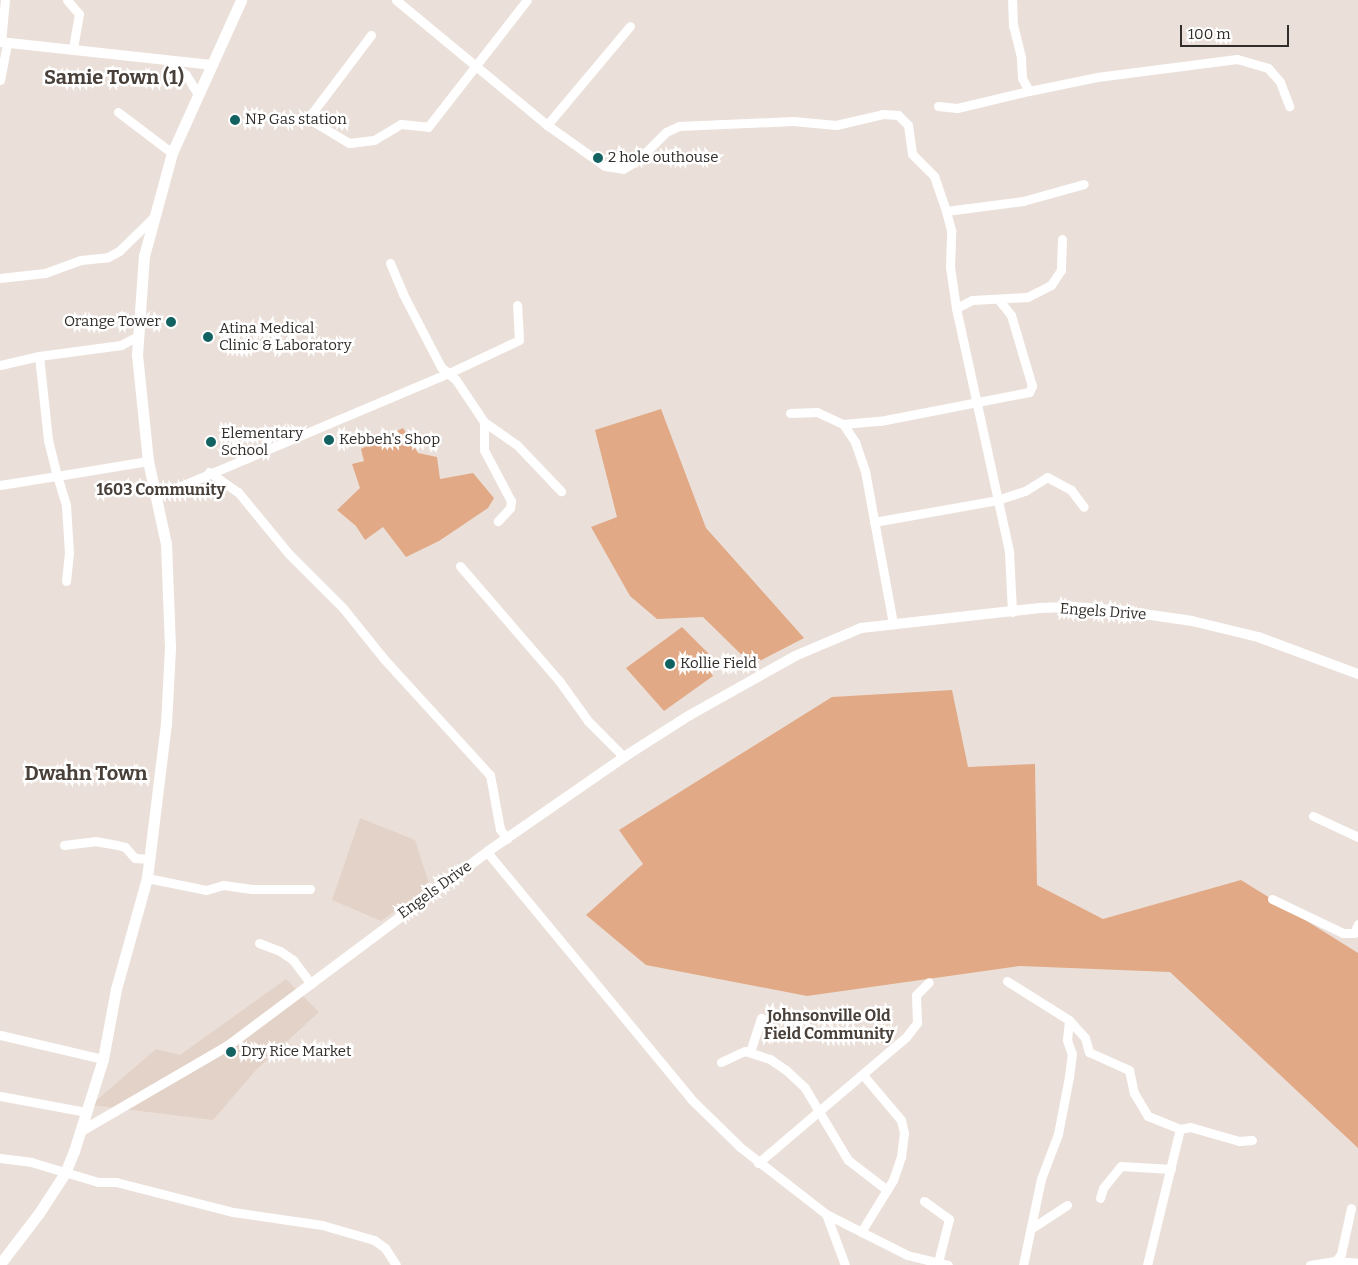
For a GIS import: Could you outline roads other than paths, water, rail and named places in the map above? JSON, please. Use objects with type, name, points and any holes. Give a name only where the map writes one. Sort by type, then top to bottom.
[{"type":"main road","points":[[0,1264],[39,1213],[64,1173],[80,1132],[103,1059],[116,989],[147,878],[166,724],[170,647],[166,544],[148,461],[137,355],[144,256],[172,153],[241,0]]},
{"type":"street","points":[[0,80],[5,0]]},
{"type":"street","points":[[67,0],[79,14],[73,48]]},
{"type":"street","points":[[371,35],[312,113],[314,122],[349,142],[374,140],[401,124],[428,127],[527,0]]},
{"type":"street","points":[[1012,0],[1013,26],[1021,58],[1022,78],[1029,91]]},
{"type":"street","points":[[398,1],[547,125],[605,166],[623,169],[638,160],[666,132],[679,126],[792,121],[836,125],[883,114],[898,115],[908,125],[912,154],[934,176],[951,230],[950,268],[956,308],[1009,552],[1012,612]]},
{"type":"street","points":[[547,125],[630,26]]},
{"type":"street","points":[[3,42],[73,48],[211,65]]},
{"type":"street","points":[[165,59],[186,75],[198,94]]},
{"type":"street","points":[[938,106],[957,108],[1097,77],[1237,59],[1268,68],[1280,82],[1289,106]]},
{"type":"street","points":[[118,112],[172,153]]},
{"type":"street","points":[[946,211],[1023,201],[1084,184]]},
{"type":"street","points":[[0,278],[45,272],[81,260],[108,257],[119,251],[154,217]]},
{"type":"street","points":[[956,308],[972,300],[999,300],[1027,296],[1051,285],[1061,270],[1062,239]]},
{"type":"street","points":[[390,263],[430,350],[484,422],[517,445],[561,491]]},
{"type":"street","points":[[790,412],[817,412],[843,424],[880,421],[978,404],[1029,392],[1032,386],[1011,315],[999,300]]},
{"type":"street","points":[[155,497],[209,472],[449,373],[519,340],[518,305]]},
{"type":"street","points":[[0,365],[39,356],[121,345],[138,336]]},
{"type":"street","points":[[39,356],[48,440],[66,505],[69,553],[66,581]]},
{"type":"street","points":[[484,422],[484,450],[511,501],[498,521]]},
{"type":"street","points":[[843,424],[855,442],[866,471],[893,624]]},
{"type":"street","points":[[0,485],[148,461]]},
{"type":"street","points":[[209,472],[238,492],[289,554],[343,608],[384,659],[490,775],[500,829],[507,839]]},
{"type":"street","points":[[874,522],[998,500],[1025,492],[1047,478],[1071,490],[1084,507]]},
{"type":"street","points":[[460,566],[560,682],[588,720],[624,757]]},
{"type":"street","name":"Engels Drive","points":[[80,1132],[228,1046],[487,852],[624,757],[690,715],[795,656],[861,628],[1074,607],[1192,621],[1258,637],[1358,674]]},
{"type":"street","points":[[1313,816],[1358,837]]},
{"type":"street","points":[[64,844],[95,842],[117,845],[125,848],[135,858],[150,859]]},
{"type":"street","points":[[487,852],[691,1099],[758,1163],[826,1214],[906,1255],[948,1265]]},
{"type":"street","points":[[147,878],[206,890],[223,885],[252,889],[310,889]]},
{"type":"street","points":[[1272,899],[1343,933],[1354,933],[1358,924]]},
{"type":"street","points":[[259,943],[280,951],[293,960],[311,984]]},
{"type":"street","points":[[1007,981],[1069,1020],[1085,1038],[1089,1052],[1129,1070],[1134,1093],[1148,1116],[1180,1129],[1190,1127],[1239,1141],[1252,1140]]},
{"type":"street","points":[[758,1163],[863,1075],[917,1023],[915,1001],[929,982]]},
{"type":"street","points":[[750,1052],[761,1018]]},
{"type":"street","points":[[1023,1265],[1041,1179],[1058,1134],[1069,1077],[1072,1054],[1068,1040],[1069,1020]]},
{"type":"street","points":[[0,1035],[103,1059]]},
{"type":"street","points":[[721,1062],[750,1052],[786,1070],[805,1088],[848,1160],[888,1190]]},
{"type":"street","points":[[861,1232],[888,1190],[901,1157],[904,1133],[901,1120],[863,1075]]},
{"type":"street","points":[[0,1096],[86,1112]]},
{"type":"street","points":[[1147,1265],[1180,1129]]},
{"type":"street","points":[[0,1158],[31,1162],[98,1182],[116,1182],[233,1212],[322,1225],[374,1240],[385,1248],[396,1265]]},
{"type":"street","points":[[1100,1198],[1103,1188],[1121,1166],[1171,1169]]},
{"type":"street","points":[[924,1201],[949,1220],[938,1262]]},
{"type":"street","points":[[1032,1228],[1067,1204]]},
{"type":"street","points":[[1336,1261],[1347,1235],[1350,1208]]},
{"type":"street","points":[[826,1214],[845,1265]]},
{"type":"street","points":[[1310,1265],[1336,1261],[1358,1263]]},
{"type":"place","name":"NP Gas station","points":[[235,120]]},
{"type":"place","name":"2 hole outhouse","points":[[598,158]]},
{"type":"place","name":"Orange Tower","points":[[171,322]]},
{"type":"place","name":"Atina Medical Clinic & Laboratory","points":[[208,337]]},
{"type":"place","name":"Kebbeh's Shop","points":[[329,440]]},
{"type":"place","name":"Elementary School","points":[[211,442]]},
{"type":"place","name":"Kollie Field","points":[[670,664]]},
{"type":"place","name":"Dry Rice Market","points":[[231,1052]]},
{"type":"district","name":"Samie Town (1)","points":[[114,77]]},
{"type":"district","name":"1603 Community","points":[[161,490]]},
{"type":"district","name":"Dwahn Town","points":[[86,773]]},
{"type":"district","name":"Johnsonville Old Field Community","points":[[829,1025]]}]
